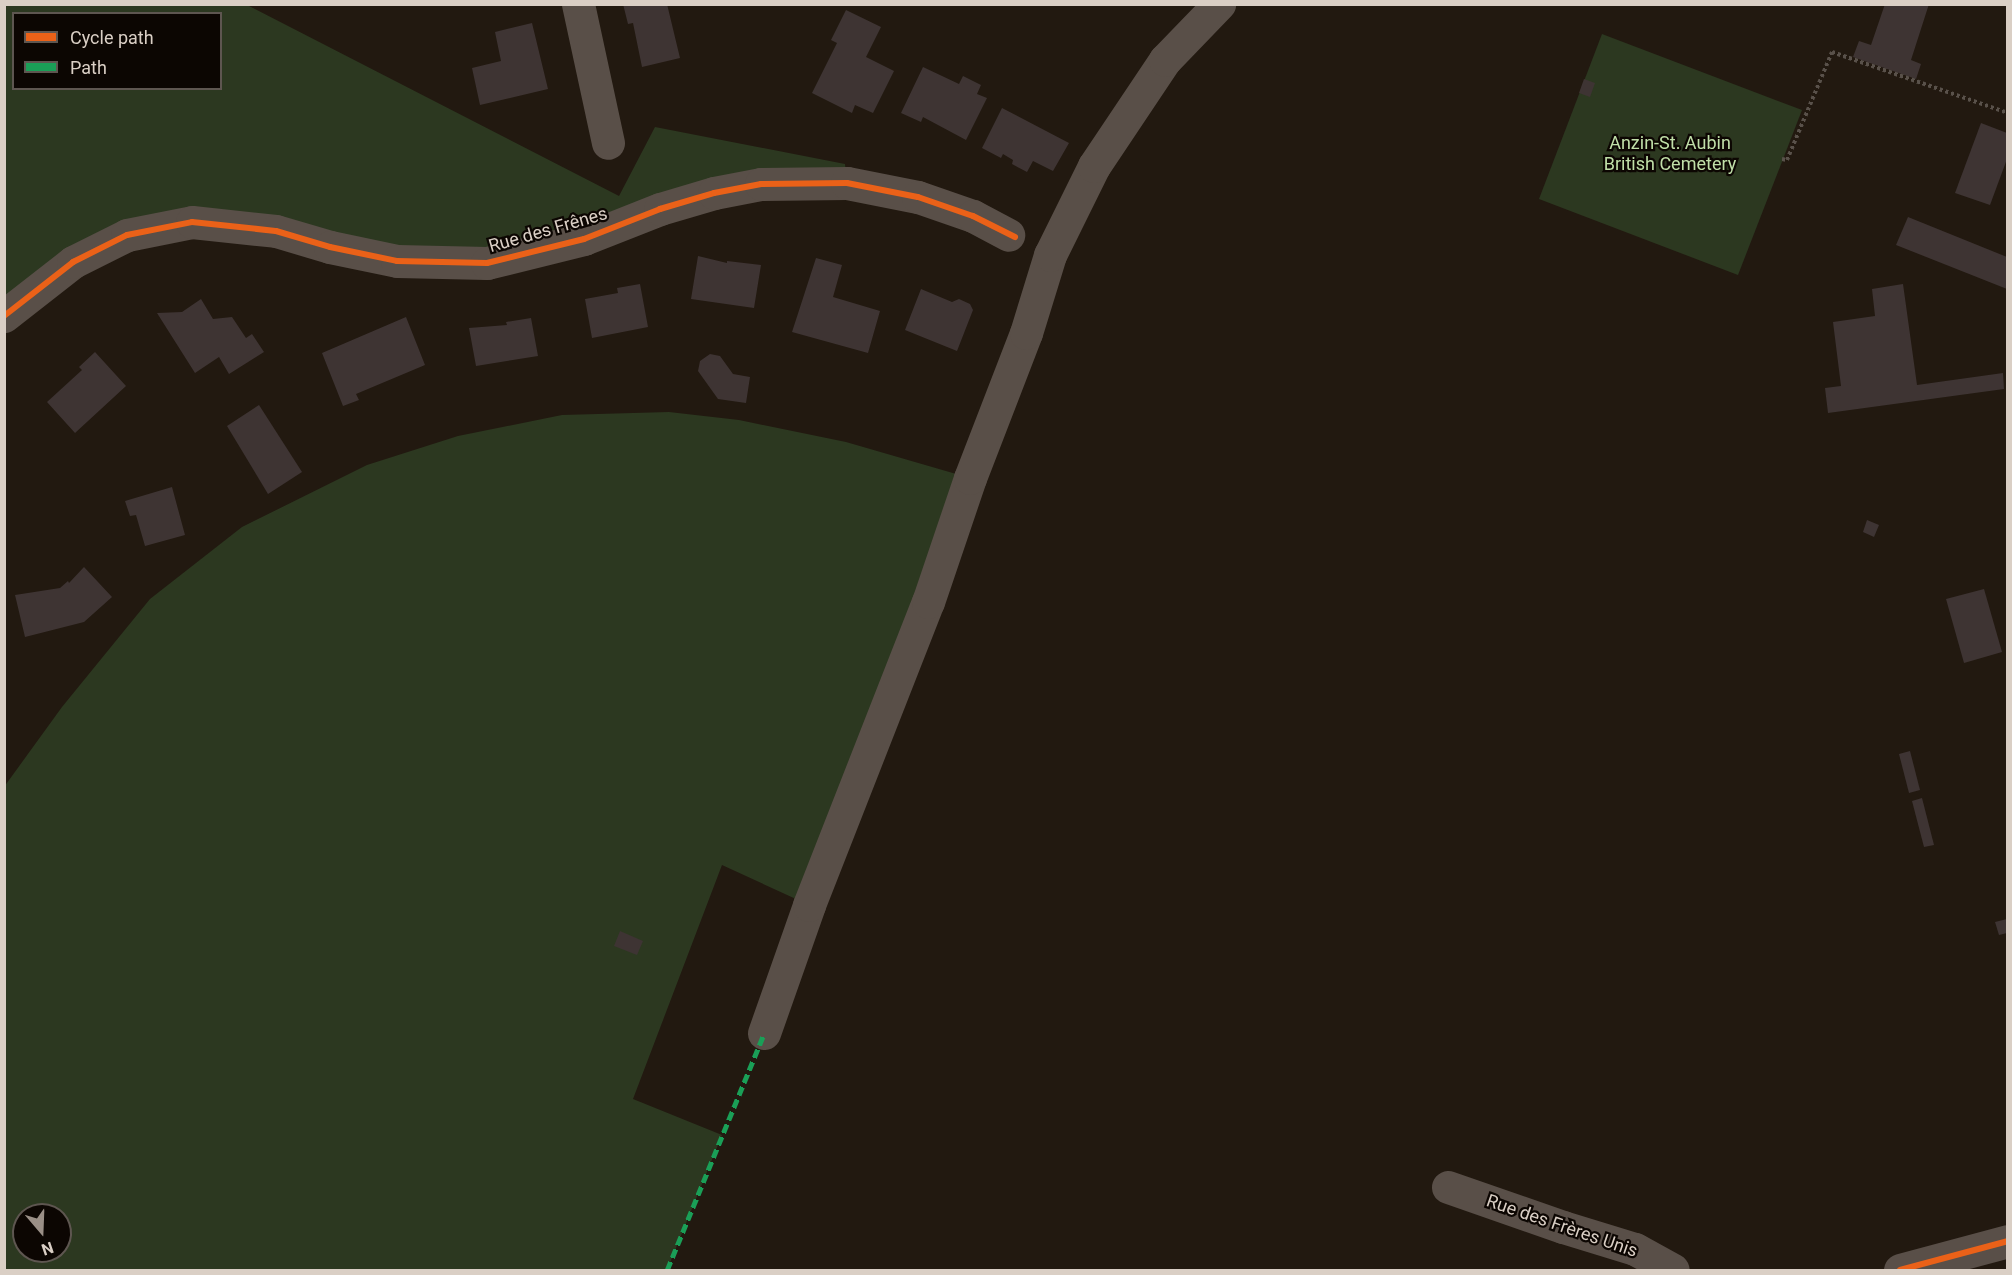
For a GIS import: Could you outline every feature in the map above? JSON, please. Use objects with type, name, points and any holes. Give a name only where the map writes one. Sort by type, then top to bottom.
[{"type":"street","points":[[578,4],[608,143]]},
{"type":"street","points":[[764,1033],[809,905],[928,602],[970,478],[1026,333],[1050,255],[1094,166],[1165,60],[1219,4]]},
{"type":"street","name":"Rue des Frênes","points":[[4,316],[73,262],[127,235],[192,222],[276,231],[330,247],[397,261],[452,265],[487,263],[584,239],[660,209],[714,193],[761,184],[848,183],[918,197],[972,216],[1050,255]]},
{"type":"street","name":"Rue des Frères Unis","points":[[1448,1187],[1635,1249],[1674,1270]]},
{"type":"street","points":[[1900,1270],[2007,1241]]},
{"type":"path","points":[[1782,159],[1787,160],[1832,52],[2007,113]]},
{"type":"green space","points":[[5,5],[247,5],[619,196],[655,127],[845,164],[847,183],[761,184],[532,253],[330,247],[127,235],[5,316]]},
{"type":"green space","name":"Anzin-St. Aubin British Cemetery","points":[[1602,34],[1802,110],[1738,275],[1539,199]]},
{"type":"green space","points":[[669,412],[739,420],[846,442],[970,478],[809,905],[722,865],[633,1099],[722,1135],[667,1270],[5,1270],[4,787],[62,707],[150,599],[242,527],[367,465],[458,436],[562,415]]},
{"type":"building","points":[[623,4],[667,4],[680,58],[642,67],[633,23],[628,24]]},
{"type":"building","points":[[1885,4],[1929,4],[1911,60],[1921,64],[1916,79],[1853,57],[1859,41],[1871,45]]},
{"type":"building","points":[[846,10],[881,27],[866,57],[894,71],[873,113],[855,105],[852,113],[812,93],[837,43],[831,40]]},
{"type":"building","points":[[532,23],[548,89],[480,105],[472,68],[501,61],[495,32]]},
{"type":"building","points":[[923,67],[959,84],[963,76],[981,85],[977,94],[987,98],[966,140],[923,117],[921,122],[901,113]]},
{"type":"building","points":[[1584,79],[1595,83],[1590,97],[1579,93]]},
{"type":"building","points":[[1002,108],[1069,143],[1053,171],[1033,161],[1027,172],[1012,164],[1013,160],[1003,154],[1001,158],[982,148]]},
{"type":"building","points":[[1981,123],[2007,133],[2007,159],[1990,205],[1955,193]]},
{"type":"building","points":[[1908,217],[2007,257],[2007,289],[1896,245]]},
{"type":"building","points":[[698,256],[727,263],[727,261],[761,265],[754,308],[691,299]]},
{"type":"building","points":[[816,258],[842,265],[833,297],[880,311],[868,353],[792,332]]},
{"type":"building","points":[[640,284],[648,327],[592,338],[585,299],[618,293],[617,288]]},
{"type":"building","points":[[1903,284],[1917,385],[2003,373],[2004,389],[1828,413],[1825,388],[1841,386],[1833,322],[1875,316],[1872,289]]},
{"type":"building","points":[[921,289],[952,302],[959,299],[970,304],[973,310],[957,351],[905,330]]},
{"type":"building","points":[[201,299],[213,319],[232,317],[246,338],[252,334],[264,352],[229,374],[219,357],[195,373],[157,313],[182,312]]},
{"type":"building","points":[[406,317],[425,365],[356,394],[359,400],[343,406],[322,353]]},
{"type":"building","points":[[531,318],[538,356],[476,366],[469,328],[507,325],[506,322]]},
{"type":"building","points":[[95,352],[126,386],[75,433],[47,402],[82,370],[79,367]]},
{"type":"building","points":[[710,354],[720,356],[733,374],[750,377],[746,403],[718,399],[698,371],[700,361]]},
{"type":"building","points":[[259,405],[302,472],[268,494],[227,426]]},
{"type":"building","points":[[172,487],[185,535],[145,546],[136,515],[130,516],[125,501]]},
{"type":"building","points":[[1867,520],[1879,525],[1874,537],[1863,532]]},
{"type":"building","points":[[84,567],[112,597],[84,622],[25,637],[15,595],[60,588],[68,581],[69,583]]},
{"type":"building","points":[[1984,589],[2002,652],[1964,663],[1946,599]]},
{"type":"building","points":[[1910,751],[1920,790],[1909,793],[1899,754]]},
{"type":"building","points":[[1922,798],[1934,845],[1924,847],[1912,801]]},
{"type":"building","points":[[2007,919],[2007,933],[1999,935],[1995,922]]},
{"type":"building","points":[[620,931],[643,941],[637,955],[614,946]]},
{"type":"marked path","points":[[667,1270],[764,1033]]},
{"type":"cycle path","points":[[4,316],[73,262],[127,235],[192,222],[276,231],[330,247],[397,261],[487,263],[584,239],[660,209],[714,193],[761,184],[847,183],[918,197],[973,216],[1015,237]]},
{"type":"cycle path","points":[[1900,1270],[2008,1241]]}]
